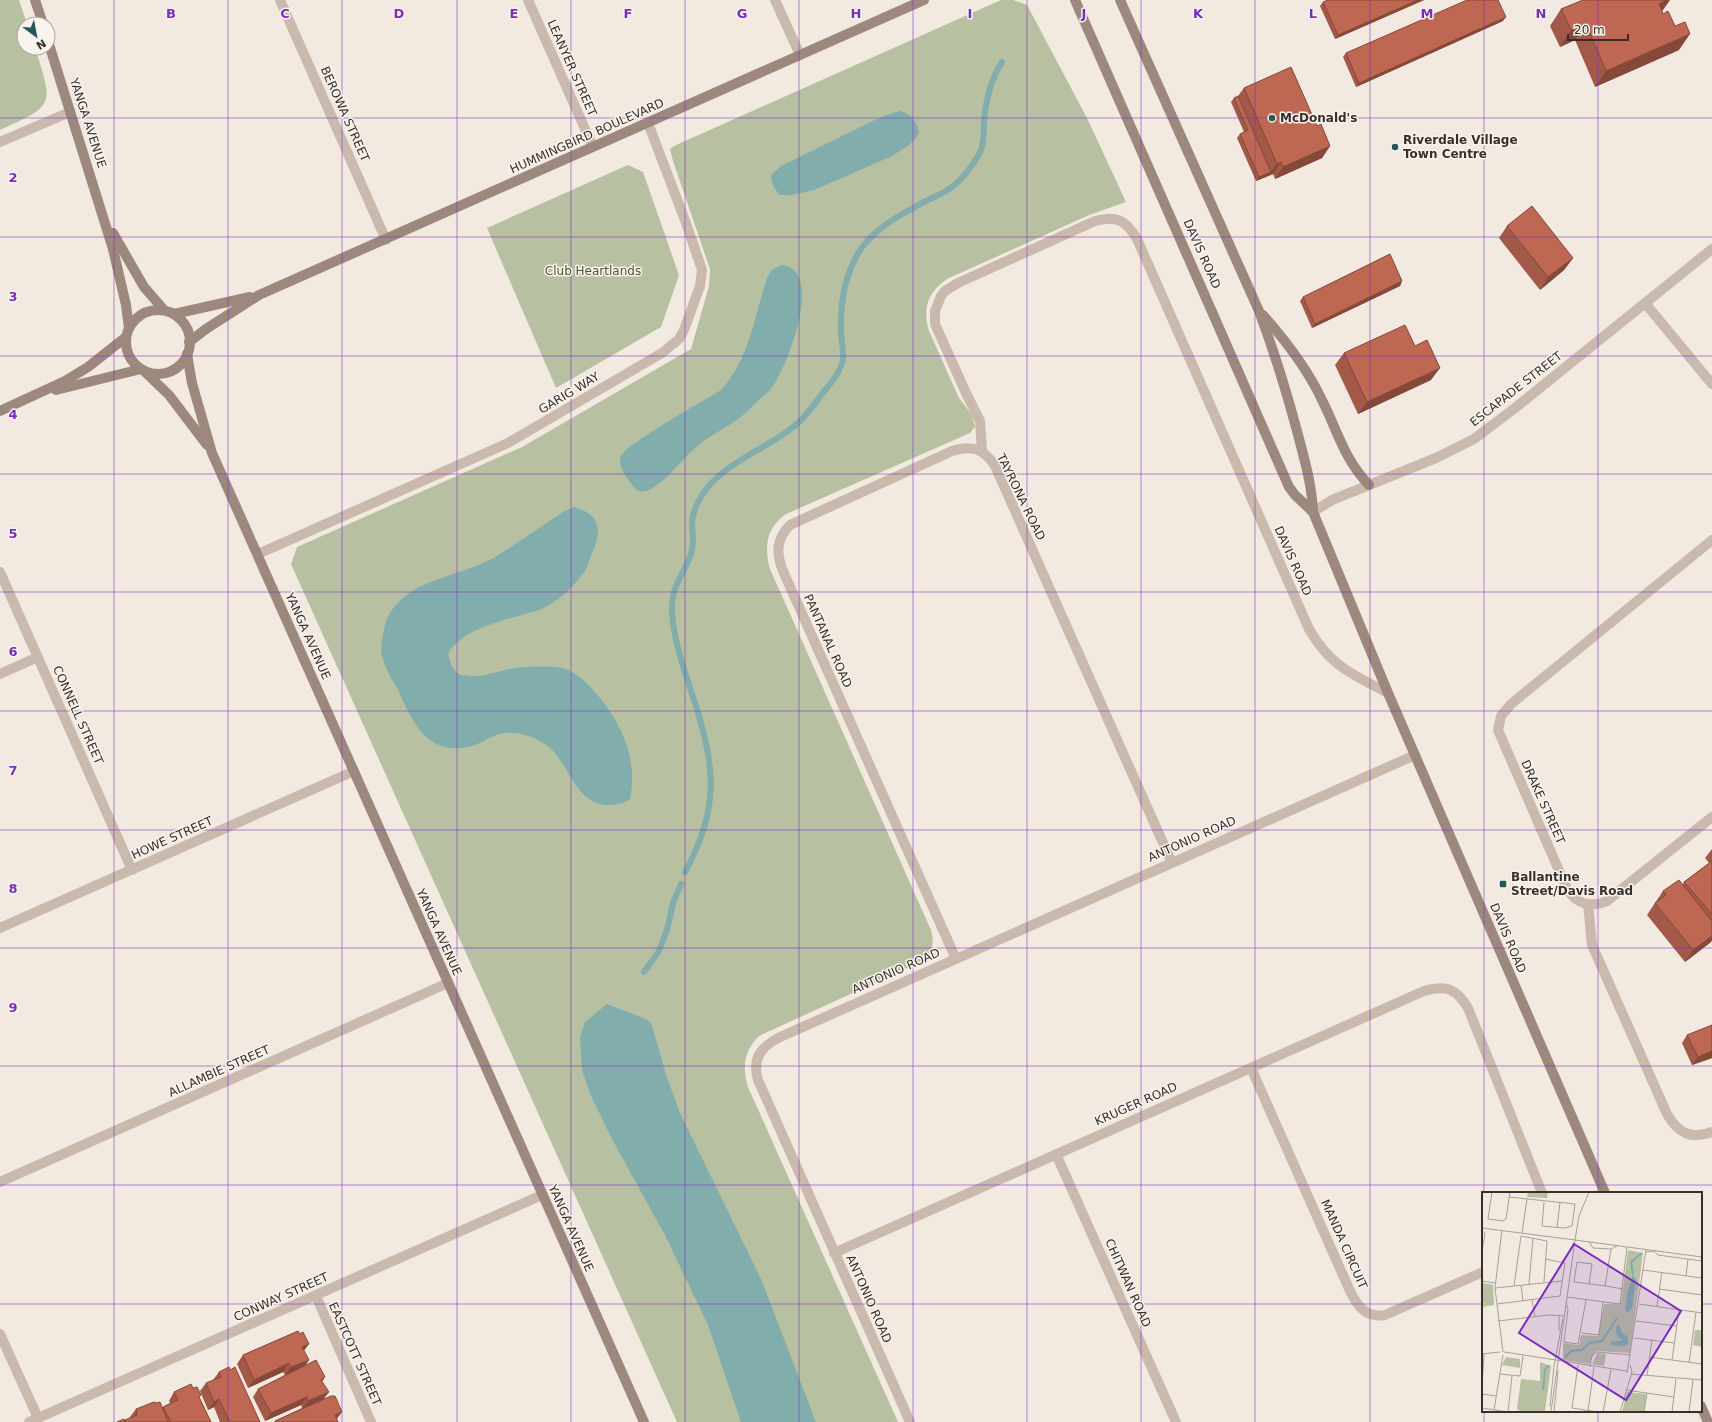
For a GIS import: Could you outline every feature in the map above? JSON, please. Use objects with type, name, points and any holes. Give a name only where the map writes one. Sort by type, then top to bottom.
[{"type":"street","points":[[35,0],[40,16]]},
{"type":"street","name":"BEROWA STREET","points":[[280,0],[386,240]]},
{"type":"street","name":"LEANYER STREET","points":[[528,0],[593,147]]},
{"type":"street","points":[[775,0],[800,55]]},
{"type":"street","name":"HUMMINGBIRD BOULEVARD","points":[[189,342],[206,329],[260,295],[924,0]]},
{"type":"street","name":"DAVIS ROAD","points":[[1075,0],[1289,487],[1295,496],[1313,512]]},
{"type":"street","name":"DAVIS ROAD","points":[[1120,0],[1259,311],[1275,355],[1312,487],[1313,512],[1414,755],[1604,1192]]},
{"type":"street","name":"YANGA AVENUE","points":[[53,56],[103,214],[121,282],[127,333]]},
{"type":"street","points":[[0,142],[70,112]]},
{"type":"street","name":"GARIG WAY","points":[[258,554],[508,443],[662,353],[679,339],[697,297],[702,279],[702,270],[648,123]]},
{"type":"street","name":"YANGA AVENUE","points":[[103,214],[137,276],[164,310]]},
{"type":"street","name":"TAYRONA ROAD","points":[[1116,219],[1105,218],[1095,221],[958,283],[945,291],[941,296],[935,311],[935,324],[966,393],[980,420],[982,451],[995,466],[1172,863]]},
{"type":"street","name":"DAVIS ROAD","points":[[1116,219],[1125,223],[1136,239],[1309,629],[1319,646],[1339,666],[1388,693]]},
{"type":"street","name":"ESCAPADE STREET","points":[[1313,512],[1332,500],[1436,458],[1474,439],[1515,408],[1712,249]]},
{"type":"street","name":"HUMMINGBIRD BOULEVARD","points":[[174,314],[210,308],[260,295]]},
{"type":"street","points":[[1645,303],[1712,384]]},
{"type":"street","points":[[0,411],[56,390],[142,370],[158,373],[172,370],[181,363],[187,354],[189,342],[188,332],[182,322],[174,314],[164,310],[153,310],[142,314],[134,320],[127,333],[88,367],[65,381],[22,402]]},
{"type":"street","points":[[1259,311],[1290,345],[1305,367],[1322,400],[1350,463],[1369,485]]},
{"type":"street","points":[[127,333],[126,347],[129,357],[142,370]]},
{"type":"street","name":"YANGA AVENUE","points":[[187,354],[192,383],[212,453],[644,1422]]},
{"type":"street","name":"YANGA AVENUE","points":[[142,370],[164,389],[184,412],[212,453]]},
{"type":"street","name":"PANTANAL ROAD","points":[[956,958],[783,571],[778,559],[777,548],[779,539],[784,531],[800,519],[952,452],[969,447],[982,451]]},
{"type":"street","name":"DRAKE STREET","points":[[1588,904],[1574,899],[1567,889],[1499,736],[1499,723],[1505,709],[1517,698],[1712,540]]},
{"type":"street","name":"CONNELL STREET","points":[[0,572],[132,870]]},
{"type":"street","points":[[0,674],[38,657]]},
{"type":"street","name":"ANTONIO ROAD","points":[[910,1422],[758,1080],[756,1066],[761,1049],[778,1038],[1414,755]]},
{"type":"street","name":"HOWE STREET","points":[[0,928],[354,771]]},
{"type":"street","points":[[1712,817],[1615,895],[1603,903],[1588,904],[1590,937],[1596,955],[1667,1114],[1676,1128],[1690,1135],[1703,1135],[1712,1132]]},
{"type":"street","name":"ALLAMBIE STREET","points":[[0,1182],[448,983]]},
{"type":"street","name":"KRUGER ROAD","points":[[834,1253],[1424,991],[1437,988],[1451,990],[1461,998],[1468,1008],[1542,1192]]},
{"type":"street","name":"MANDA CIRCUIT","points":[[1251,1068],[1350,1291],[1360,1308],[1370,1315],[1386,1315],[1482,1272]]},
{"type":"street","name":"CHITWAN ROAD","points":[[1056,1154],[1176,1422]]},
{"type":"street","name":"CONWAY STREET","points":[[33,1420],[542,1195]]},
{"type":"street","name":"EASTCOTT STREET","points":[[316,1296],[371,1422]]},
{"type":"street","points":[[0,1334],[33,1420]]},
{"type":"street","points":[[1702,1408],[1708,1422]]},
{"type":"green space","points":[[0,0],[19,0],[24,16],[16,16],[16,56],[37,56],[47,92],[45,101],[32,115],[0,130]]},
{"type":"green space","points":[[1001,0],[1013,0],[1027,5],[1087,118],[1126,202],[1089,215],[947,279],[940,284],[935,289],[928,301],[926,315],[927,323],[929,331],[959,398],[972,415],[975,427],[970,433],[786,514],[774,525],[768,538],[767,546],[770,569],[931,930],[933,940],[930,952],[920,962],[759,1036],[747,1053],[745,1066],[748,1087],[898,1422],[677,1422],[291,564],[297,547],[522,447],[691,349],[709,286],[710,269],[670,149]]},
{"type":"green space","name":"Club Heartlands","points":[[628,165],[643,172],[679,275],[661,327],[556,388],[487,228]]},
{"type":"water","points":[[900,111],[912,118],[917,124],[919,132],[916,138],[909,145],[892,156],[814,190],[792,195],[780,195],[772,183],[771,175],[781,166],[881,117]]},
{"type":"water","points":[[781,265],[794,270],[801,282],[802,299],[794,340],[773,386],[741,417],[698,445],[659,484],[651,489],[643,491],[637,490],[622,469],[620,464],[621,456],[636,442],[651,432],[721,390],[731,378],[745,351],[767,278],[772,270]]},
{"type":"water","points":[[574,507],[591,515],[595,521],[598,534],[594,550],[586,569],[578,580],[569,590],[548,606],[477,630],[455,644],[448,654],[454,670],[463,675],[478,676],[518,668],[553,667],[564,668],[586,682],[600,698],[616,721],[627,745],[632,771],[630,799],[616,804],[607,805],[595,802],[585,796],[550,748],[530,736],[507,733],[493,736],[472,746],[457,748],[445,747],[434,743],[418,727],[411,717],[387,671],[381,654],[383,635],[388,617],[398,602],[411,592],[444,577],[479,565],[495,557],[563,512]]},
{"type":"water","points":[[607,1004],[648,1020],[652,1025],[666,1075],[680,1113],[761,1279],[816,1422],[741,1422],[708,1325],[666,1237],[612,1139],[591,1096],[582,1070],[580,1038],[585,1022]]},
{"type":"building","points":[[1328,0],[1418,0],[1338,35],[1323,2]]},
{"type":"building","points":[[1467,0],[1498,0],[1506,17],[1359,83],[1346,53]]},
{"type":"building","points":[[1583,0],[1666,0],[1659,4],[1663,14],[1668,11],[1675,26],[1685,22],[1690,34],[1606,71],[1586,24],[1571,30],[1561,9]]},
{"type":"building","name":"McDonald's","points":[[1291,67],[1317,126],[1321,124],[1330,146],[1283,167],[1281,162],[1277,164],[1244,88]]},
{"type":"building","points":[[1238,96],[1271,172],[1259,177],[1240,134],[1248,130],[1234,98]]},
{"type":"building","points":[[1532,206],[1573,258],[1548,277],[1507,226]]},
{"type":"building","points":[[1390,254],[1402,281],[1315,324],[1303,297]]},
{"type":"building","points":[[1405,325],[1415,346],[1427,340],[1440,368],[1367,402],[1344,353]]},
{"type":"building","points":[[1712,861],[1712,914],[1684,882]]},
{"type":"building","points":[[1679,880],[1712,921],[1712,936],[1693,950],[1655,903],[1666,895],[1663,891]]},
{"type":"building","points":[[1712,1025],[1712,1051],[1698,1057],[1687,1035]]},
{"type":"building","points":[[298,1331],[300,1334],[303,1332],[309,1344],[302,1347],[309,1360],[291,1367],[289,1363],[254,1380],[243,1355]]},
{"type":"building","points":[[316,1360],[325,1377],[321,1380],[329,1392],[308,1401],[307,1397],[271,1413],[258,1389]]},
{"type":"building","points":[[229,1367],[230,1370],[235,1367],[260,1422],[230,1422],[219,1399],[214,1402],[206,1383],[221,1377],[219,1372]]},
{"type":"building","points":[[191,1384],[193,1388],[197,1387],[201,1395],[199,1397],[211,1422],[171,1422],[163,1407],[178,1400],[174,1392]]},
{"type":"building","points":[[331,1396],[335,1396],[342,1412],[335,1415],[338,1422],[275,1421]]},
{"type":"building","points":[[154,1402],[160,1402],[168,1422],[126,1422],[125,1420],[137,1415],[136,1409]]},
{"type":"building","points":[[124,1419],[125,1422],[117,1422]]},
{"type":"waterway","points":[[685,872],[704,828],[709,807],[711,786],[710,765],[701,721],[677,645],[672,613],[673,594],[692,550],[693,516],[700,499],[710,485],[738,462],[785,434],[798,423],[833,379],[843,360],[841,332],[842,303],[848,275],[856,257],[862,247],[877,231],[906,212],[950,189],[970,168],[981,150],[987,98],[994,76],[1002,62]]},
{"type":"waterway","points":[[644,972],[659,951],[667,930],[673,903],[681,884]]},
{"type":"place","name":"McDonald's","points":[[1272,118]]},
{"type":"place","name":"Riverdale Village Town Centre","points":[[1395,147]]},
{"type":"place","name":"Ballantine Street/Davis Road","points":[[1503,884]]}]
